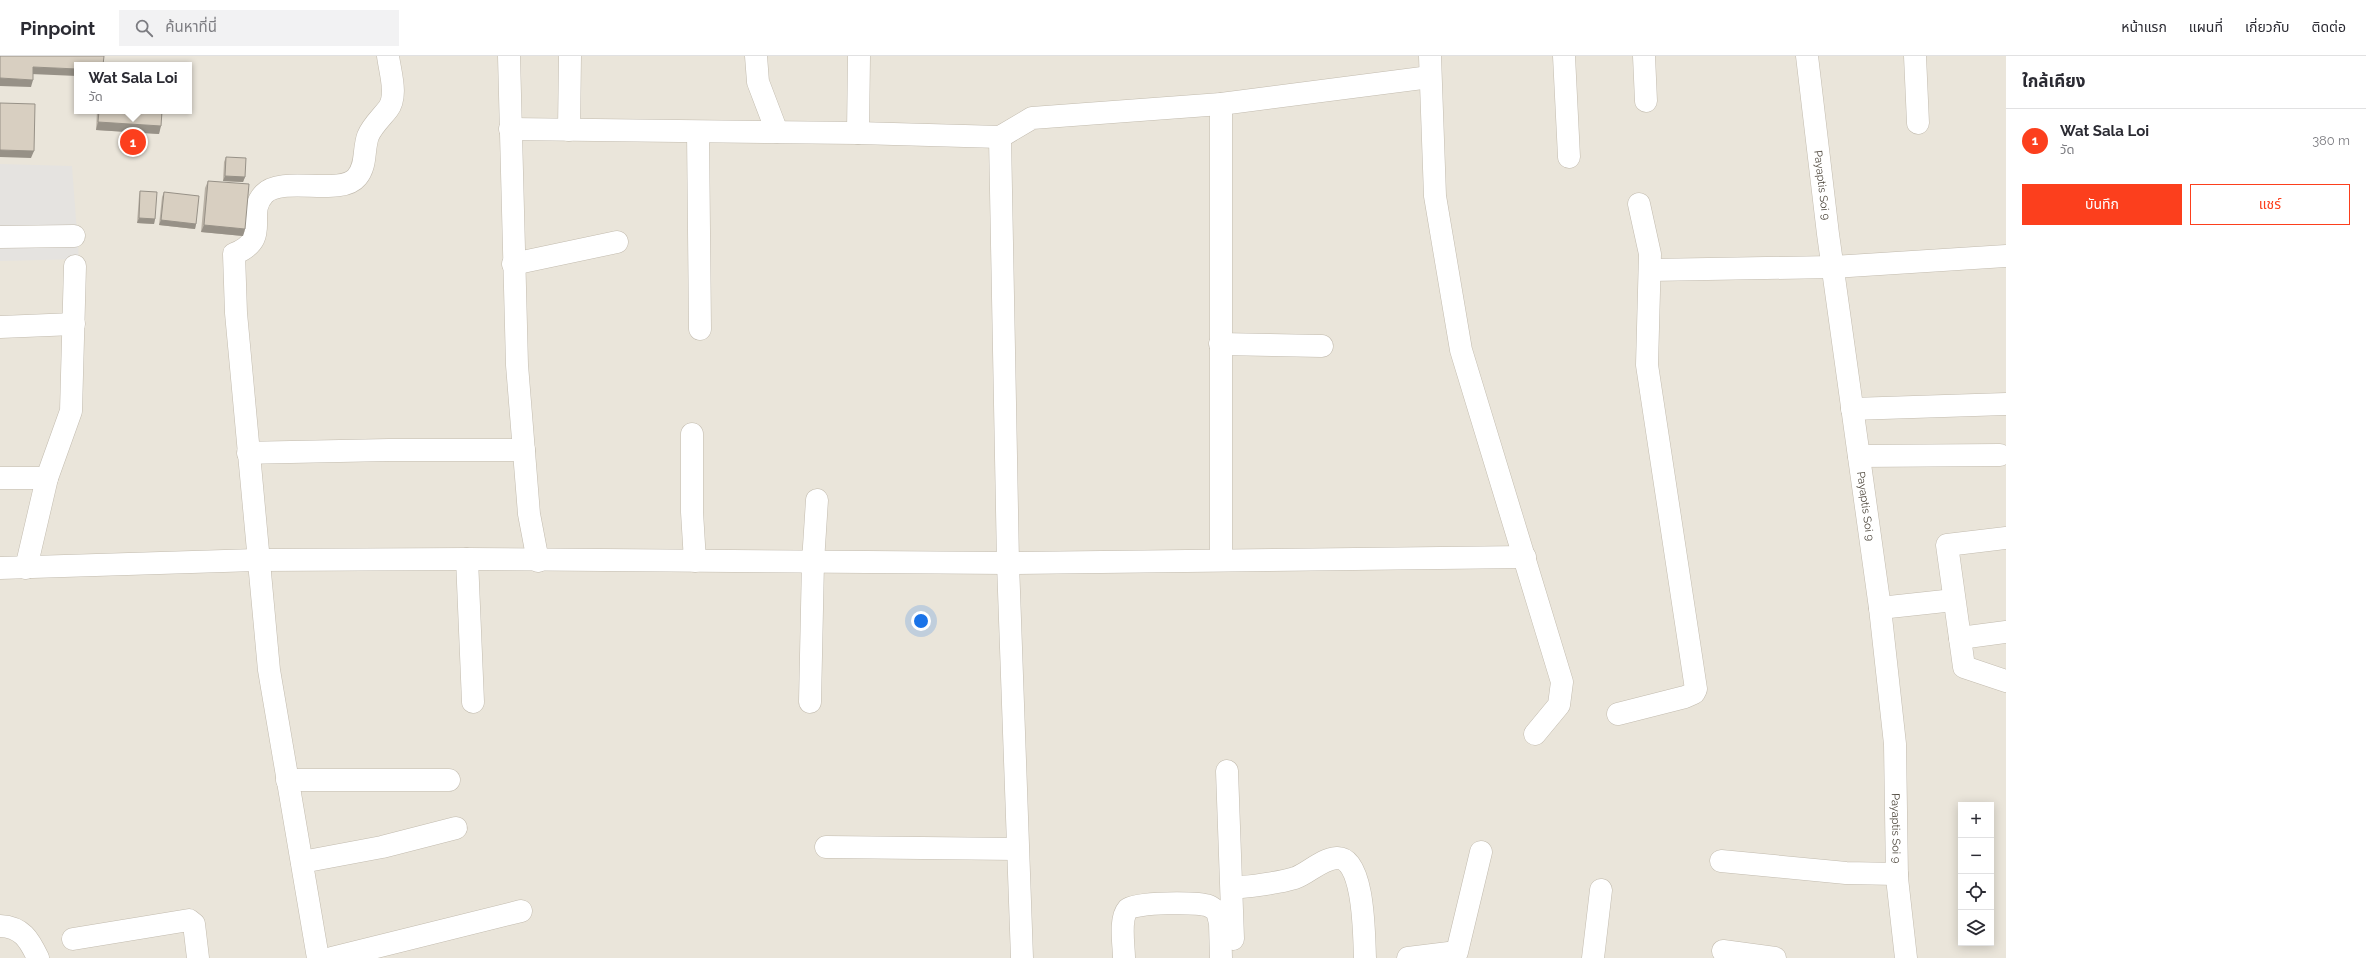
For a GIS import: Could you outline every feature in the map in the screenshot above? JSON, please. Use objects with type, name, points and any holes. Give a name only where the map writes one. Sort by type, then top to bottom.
[{"type":"street","points":[[318,958],[287,780],[270,670],[248,452],[236,313],[234,254],[248,248],[254,241],[259,202],[268,191],[292,186],[343,184],[357,177],[364,161],[368,136],[392,102],[392,88],[388,56]]},
{"type":"street","points":[[509,56],[516,365],[529,514],[538,561]]},
{"type":"street","points":[[569,130],[570,56]]},
{"type":"street","points":[[756,56],[757,78],[776,132]]},
{"type":"street","points":[[858,133],[859,56]]},
{"type":"street","points":[[1430,56],[1435,196],[1461,350],[1562,682],[1559,705],[1535,734]]},
{"type":"street","points":[[1564,56],[1569,157]]},
{"type":"street","points":[[1644,56],[1646,101]]},
{"type":"street","name":"Payaptis Soi 9","points":[[1807,56],[1832,267],[1880,608],[1895,744],[1897,874],[1906,958]]},
{"type":"street","points":[[1915,56],[1918,123]]},
{"type":"street","points":[[510,129],[1005,134],[1032,118],[1221,104],[1430,77]]},
{"type":"street","points":[[1220,560],[1221,104]]},
{"type":"street","points":[[698,132],[700,329]]},
{"type":"street","points":[[1005,134],[1017,849],[1022,958]]},
{"type":"street","points":[[1618,714],[1685,697],[1694,693],[1696,689],[1647,365],[1650,254],[1639,204]]},
{"type":"street","points":[[0,237],[74,236]]},
{"type":"street","points":[[513,264],[617,242]]},
{"type":"street","points":[[1650,270],[1832,267],[2006,256]]},
{"type":"street","points":[[26,568],[47,478],[71,411],[75,266]]},
{"type":"street","points":[[0,327],[74,324]]},
{"type":"street","points":[[1220,344],[1322,346]]},
{"type":"street","points":[[1852,409],[2006,404]]},
{"type":"street","points":[[692,434],[692,512],[695,561]]},
{"type":"street","points":[[248,452],[524,450]]},
{"type":"street","points":[[1859,456],[2000,455]]},
{"type":"street","points":[[0,478],[47,478]]},
{"type":"street","points":[[810,702],[813,562],[817,500]]},
{"type":"street","points":[[2006,538],[1947,545],[1964,666],[2006,680]]},
{"type":"street","points":[[0,568],[258,560],[467,559],[538,561],[1013,563],[1525,557]]},
{"type":"street","points":[[467,559],[473,702]]},
{"type":"street","points":[[1880,608],[1954,600]]},
{"type":"street","points":[[1960,638],[2006,632]]},
{"type":"street","points":[[1227,771],[1234,958]]},
{"type":"street","points":[[287,780],[449,780]]},
{"type":"street","points":[[302,862],[382,847],[456,828]]},
{"type":"street","points":[[826,847],[1017,849]]},
{"type":"street","points":[[1408,958],[1457,952],[1481,852]]},
{"type":"street","points":[[1232,888],[1284,881],[1296,877],[1332,859],[1344,860],[1357,879],[1361,897],[1365,958]]},
{"type":"street","points":[[1721,861],[1846,873],[1897,874]]},
{"type":"street","points":[[1593,958],[1601,890]]},
{"type":"street","points":[[1124,958],[1124,919],[1129,908],[1157,904],[1199,904],[1208,906],[1217,911],[1220,922],[1221,958]]},
{"type":"street","points":[[332,958],[521,911]]},
{"type":"street","points":[[73,939],[190,920],[194,927],[198,958]]},
{"type":"street","points":[[0,926],[20,930],[30,942],[38,958]]},
{"type":"street","points":[[1723,951],[1775,958]]},
{"type":"shaded area","points":[[0,56],[2006,56],[2006,958],[0,958]]},
{"type":"shaded area","points":[[0,164],[72,166],[79,259],[0,261]]},
{"type":"building","points":[[0,56],[104,56],[103,62],[74,62],[74,69],[33,67],[33,80],[0,78]]},
{"type":"building","points":[[0,103],[35,104],[34,151],[0,150]]},
{"type":"building","points":[[99,114],[162,114],[161,126],[98,122]]},
{"type":"building","points":[[226,157],[246,158],[245,177],[225,176]]},
{"type":"building","points":[[208,181],[249,184],[245,229],[204,225]]},
{"type":"building","points":[[140,191],[157,192],[155,219],[139,218]]},
{"type":"building","points":[[164,192],[199,196],[196,224],[161,220]]},
{"type":"place","name":"Wat Sala Loi","points":[[133,142]]}]
